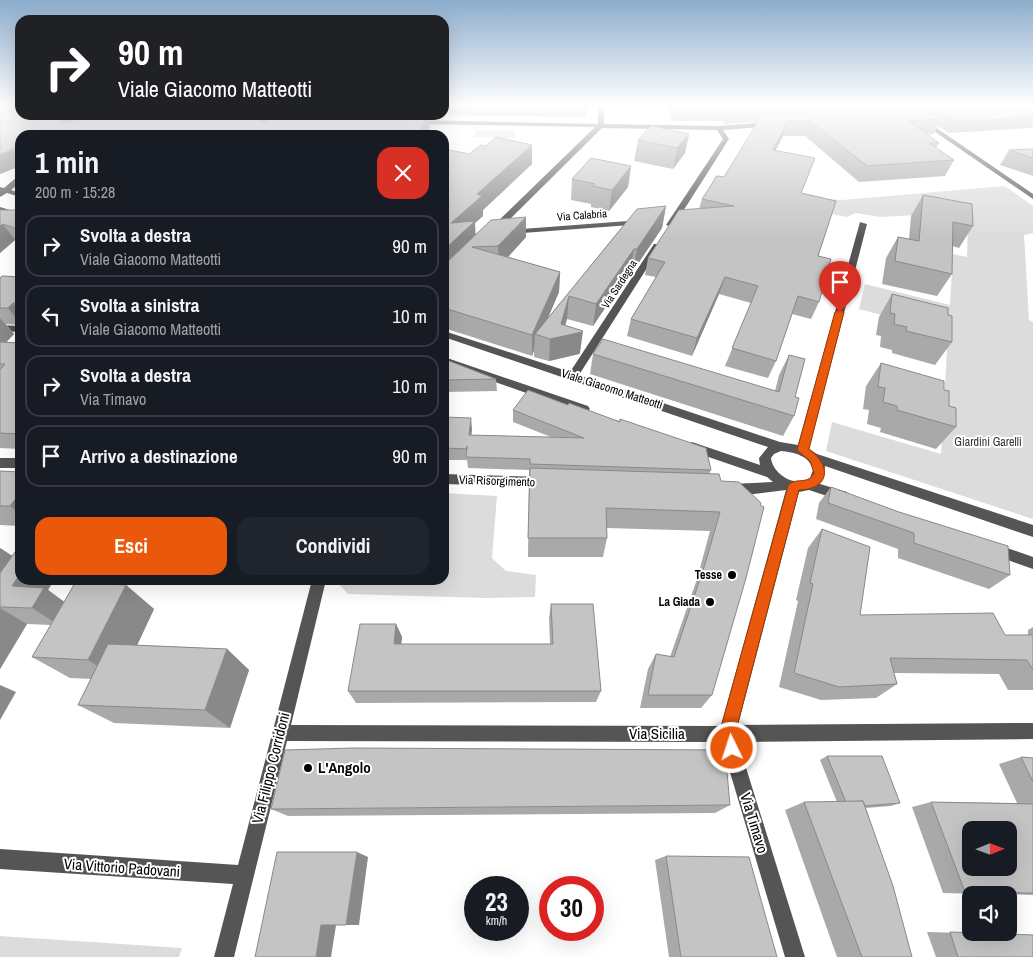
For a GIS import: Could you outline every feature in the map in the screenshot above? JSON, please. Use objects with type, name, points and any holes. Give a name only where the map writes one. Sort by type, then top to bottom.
[{"type":"street","name":"Via Calabria","points":[[576,150],[489,235],[648,221]]},
{"type":"street","name":"Via Sardegna","points":[[573,376],[670,220],[719,150]]},
{"type":"street","points":[[965,150],[1033,196]]},
{"type":"street","points":[[2,191],[15,182]]},
{"type":"street","points":[[1016,185],[1033,184]]},
{"type":"street","points":[[2,191],[15,195]]},
{"type":"street","points":[[0,209],[15,214]]},
{"type":"street","points":[[803,450],[862,224]]},
{"type":"street","points":[[0,328],[15,329]]},
{"type":"street","name":"Viale Giacomo Matteotti","points":[[449,336],[780,446],[790,446],[803,450],[814,458],[1033,531]]},
{"type":"street","points":[[449,362],[594,413]]},
{"type":"street","points":[[677,442],[770,473]]},
{"type":"street","points":[[780,446],[773,448],[767,453],[765,459],[770,473],[778,480],[856,501]]},
{"type":"street","points":[[715,488],[754,489],[816,482],[820,473],[819,466],[814,458]]},
{"type":"street","points":[[0,463],[15,461]]},
{"type":"street","name":"Via Risorgimento","points":[[449,479],[560,483]]},
{"type":"street","points":[[727,734],[798,485]]},
{"type":"street","points":[[977,543],[1033,563]]},
{"type":"street","name":"Via Filippo Corridoni","points":[[224,957],[318,585]]},
{"type":"street","name":"Via Sicilia","points":[[280,733],[727,734],[1033,731]]},
{"type":"street","name":"Via Timavo","points":[[727,734],[795,957]]},
{"type":"street","name":"Via Vittorio Padovani","points":[[0,859],[245,875]]},
{"type":"green space","name":"Giardini Garelli","points":[[715,175],[826,199],[842,200],[1005,186],[1033,206],[1033,233],[1024,235],[1029,320],[1033,322],[1033,519],[826,451],[832,422],[941,454],[948,333],[859,309],[865,284],[950,305],[953,254],[967,257],[968,222],[933,214],[880,217],[856,213],[846,217],[710,187]]},
{"type":"green space","points":[[449,493],[497,496],[492,558],[506,571],[536,575],[535,597],[486,598],[348,594],[340,585],[449,585]]},
{"type":"green space","points":[[0,936],[182,948],[179,957],[0,957]]},
{"type":"building","points":[[0,150],[12,150],[0,155]]},
{"type":"building","points":[[449,150],[469,154],[475,150],[527,150],[477,194],[482,196],[451,223],[475,221],[449,245]]},
{"type":"building","points":[[741,150],[773,150],[815,158],[801,193],[836,201],[818,256],[831,259],[819,302],[798,296],[776,361],[732,348],[758,286],[725,277],[697,338],[631,319],[665,262],[648,258],[679,210],[734,206],[702,199],[717,176],[724,177]]},
{"type":"building","points":[[846,150],[939,150],[954,160],[867,166]]},
{"type":"building","points":[[1009,150],[1033,150],[1033,158]]},
{"type":"building","points":[[591,158],[631,166],[612,190],[572,179]]},
{"type":"building","points":[[923,195],[972,204],[973,226],[953,222],[952,274],[895,261],[898,237],[919,241]]},
{"type":"building","points":[[666,206],[596,304],[569,296],[561,324],[582,332],[550,339],[535,334],[637,209]]},
{"type":"building","points":[[0,210],[15,210],[15,228],[3,224],[0,226]]},
{"type":"building","points":[[526,217],[498,246],[472,247],[560,272],[532,335],[449,310],[449,260],[491,220]]},
{"type":"building","points":[[2,276],[15,277],[15,303],[8,308],[0,308],[0,278]]},
{"type":"building","points":[[892,294],[948,308],[948,315],[952,316],[952,342],[906,331],[907,327],[894,324],[895,314],[890,313]]},
{"type":"building","points":[[603,339],[779,392],[789,355],[805,359],[795,397],[799,398],[794,416],[593,354]]},
{"type":"building","points":[[0,342],[15,343],[15,434],[0,433],[0,370],[5,364],[0,364]]},
{"type":"building","points":[[449,361],[496,379],[449,380]]},
{"type":"building","points":[[881,363],[944,381],[944,390],[949,391],[949,406],[956,408],[956,427],[897,410],[897,406],[883,402],[885,388],[878,387]]},
{"type":"building","points":[[528,390],[620,422],[620,419],[706,448],[711,470],[530,464],[530,459],[466,457],[467,449],[449,448],[449,417],[471,418],[469,435],[584,438],[513,410]]},
{"type":"building","points":[[530,468],[719,474],[721,481],[739,482],[761,503],[760,505],[764,507],[746,578],[712,695],[648,695],[656,654],[674,657],[720,512],[606,508],[607,538],[528,538]]},
{"type":"building","points":[[0,471],[15,472],[15,500],[10,506],[0,506]]},
{"type":"building","points":[[831,487],[899,512],[1008,546],[1010,575],[914,543],[914,533],[828,503]]},
{"type":"building","points":[[822,529],[870,547],[860,615],[993,613],[1005,635],[1033,635],[1033,670],[1027,660],[890,658],[897,684],[839,687],[794,673],[813,584],[810,583]]},
{"type":"building","points":[[15,552],[15,582],[12,586],[44,588],[32,608],[0,607],[0,573]]},
{"type":"building","points":[[74,585],[126,585],[88,660],[32,657]]},
{"type":"building","points":[[551,604],[593,604],[601,691],[348,691],[360,624],[396,624],[394,644],[553,644]]},
{"type":"building","points":[[108,644],[227,649],[205,710],[78,705]]},
{"type":"building","points":[[353,748],[725,750],[730,805],[271,809],[285,750]]},
{"type":"building","points":[[827,756],[882,756],[900,803],[865,806],[863,801],[846,802]]},
{"type":"building","points":[[1021,757],[1033,758],[1033,782]]},
{"type":"building","points":[[863,801],[893,886],[912,957],[862,957],[804,802]]},
{"type":"building","points":[[931,802],[1033,804],[1033,893],[1017,893],[1017,886],[963,886]]},
{"type":"building","points":[[277,852],[357,852],[346,925],[321,925],[316,957],[255,957]]},
{"type":"building","points":[[666,856],[749,857],[777,957],[681,957]]},
{"type":"building","points":[[950,932],[962,932],[962,941],[1017,941],[1017,934],[1033,935],[1033,957],[958,957]]},
{"type":"place","name":"Tesse","points":[[732,575]]},
{"type":"place","name":"La Giada","points":[[710,602]]},
{"type":"place","name":"L'Angolo","points":[[308,768]]},
{"type":"route","points":[[732,748],[727,734],[794,486],[800,487],[816,482],[820,473],[819,466],[814,458],[803,450],[840,312]]}]
